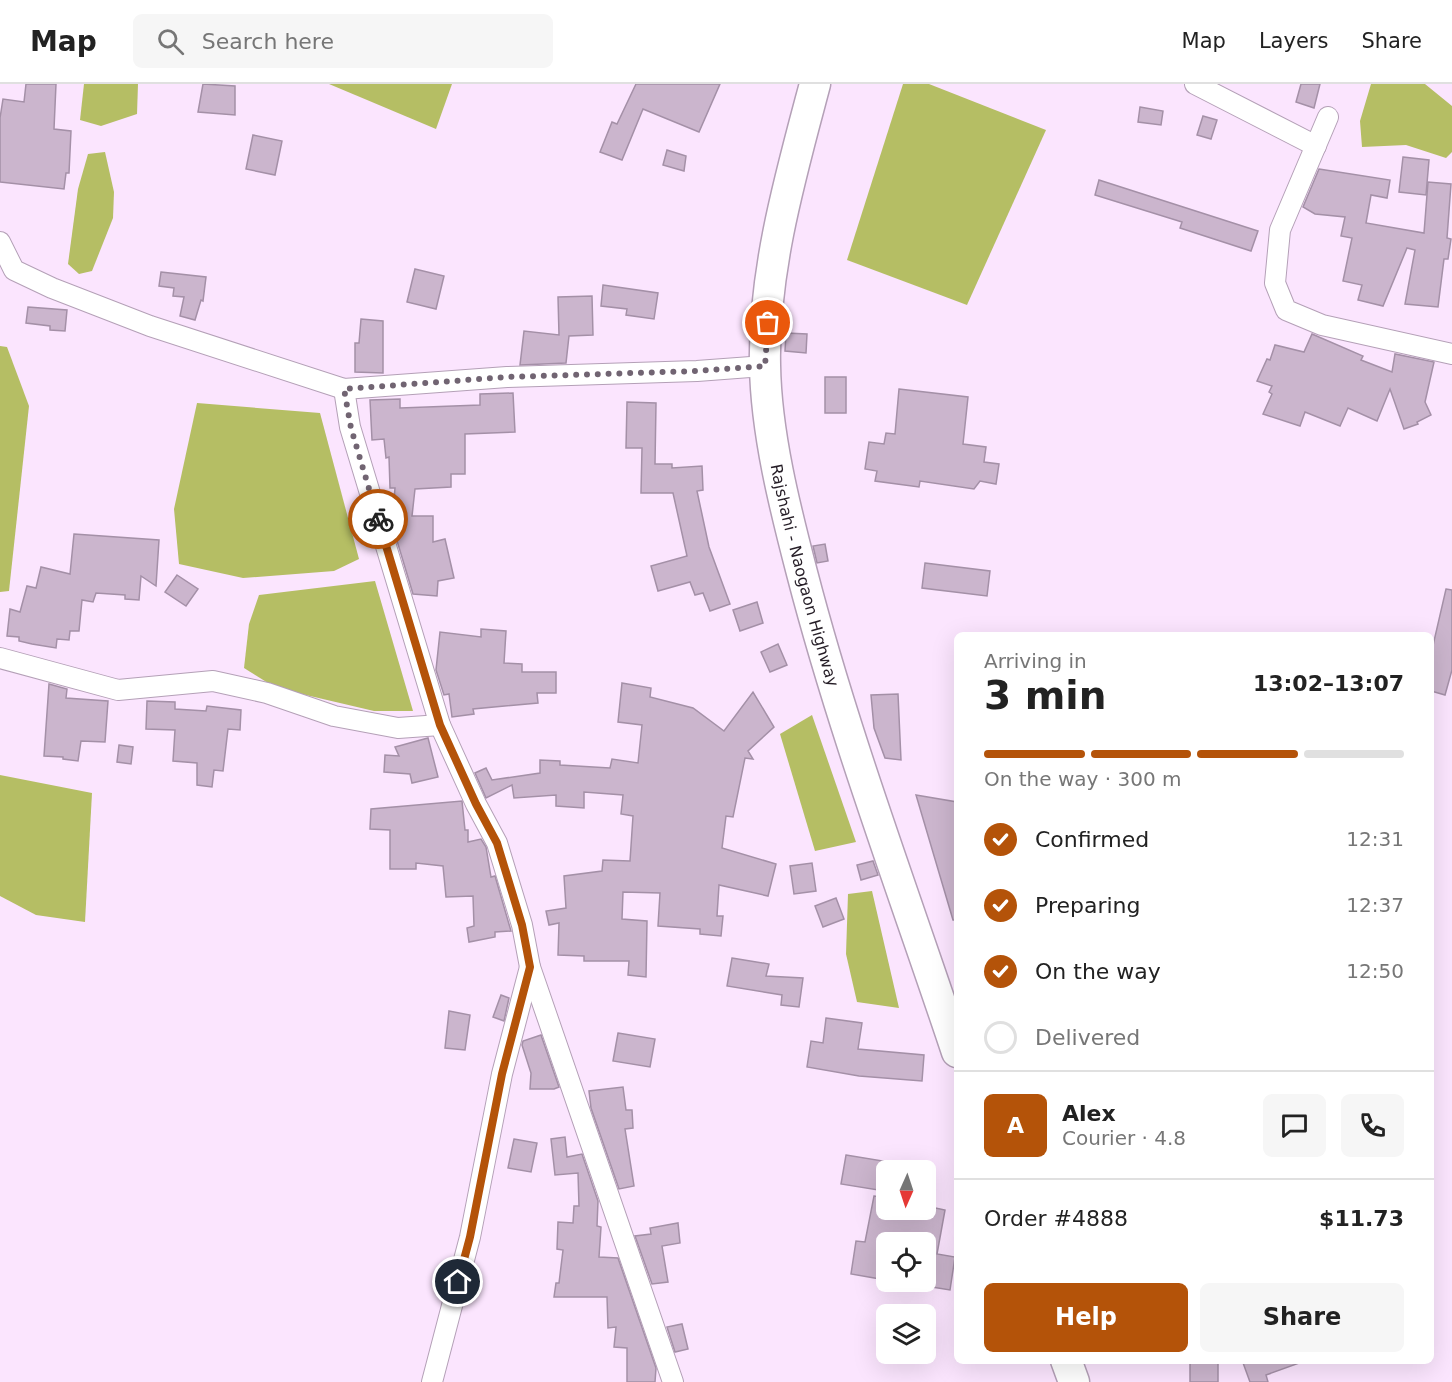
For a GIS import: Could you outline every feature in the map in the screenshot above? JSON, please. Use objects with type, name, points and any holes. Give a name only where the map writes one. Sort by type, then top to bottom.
[{"type":"main road","name":"Rajshahi - Naogaon Highway","points":[[815,84],[781,209],[765,366],[784,503],[827,668],[954,1043]]},
{"type":"main road","points":[[1067,1364],[1074,1382]]},
{"type":"street","points":[[1195,84],[1316,146]]},
{"type":"street","points":[[1328,117],[1280,230],[1275,283],[1286,310],[1322,325],[1452,354]]},
{"type":"street","points":[[0,242],[14,270],[52,288],[150,327],[344,389],[507,377],[697,371],[765,366]]},
{"type":"street","points":[[344,389],[351,428],[440,725],[476,804],[497,843],[522,925],[530,967],[673,1382]]},
{"type":"street","points":[[0,658],[118,690],[213,681],[267,693],[345,718],[398,728],[440,725]]},
{"type":"street","points":[[432,1382],[470,1237],[502,1074],[530,967]]},
{"type":"shaded area","points":[[84,84],[138,84],[137,114],[101,126],[80,120]]},
{"type":"shaded area","points":[[329,84],[452,84],[436,129]]},
{"type":"shaded area","points":[[903,84],[929,84],[1046,130],[967,305],[847,260]]},
{"type":"shaded area","points":[[1371,84],[1425,84],[1452,106],[1452,152],[1446,158],[1406,145],[1362,147],[1360,121]]},
{"type":"shaded area","points":[[105,152],[114,192],[113,218],[92,271],[79,274],[68,264],[78,189],[88,154]]},
{"type":"shaded area","points":[[0,346],[7,347],[29,406],[9,591],[0,592]]},
{"type":"shaded area","points":[[197,403],[320,413],[359,559],[334,571],[243,578],[179,564],[174,509]]},
{"type":"shaded area","points":[[375,581],[413,711],[374,711],[276,688],[244,668],[249,624],[259,595]]},
{"type":"shaded area","points":[[812,715],[856,842],[815,851],[780,734]]},
{"type":"shaded area","points":[[0,775],[92,793],[85,922],[36,915],[0,896]]},
{"type":"shaded area","points":[[872,891],[899,1008],[857,1002],[846,954],[848,894]]},
{"type":"building","points":[[26,84],[56,84],[54,129],[71,131],[69,173],[66,173],[64,189],[0,182],[0,118],[3,99],[24,102]]},
{"type":"building","points":[[203,84],[235,86],[235,115],[198,112]]},
{"type":"building","points":[[636,84],[720,84],[699,132],[643,109],[622,160],[600,152],[612,122],[617,124]]},
{"type":"building","points":[[1301,84],[1320,84],[1314,108],[1296,102]]},
{"type":"building","points":[[1140,107],[1163,111],[1161,125],[1138,122]]},
{"type":"building","points":[[1203,116],[1217,120],[1211,139],[1197,135]]},
{"type":"building","points":[[253,135],[282,141],[275,175],[246,169]]},
{"type":"building","points":[[667,150],[686,156],[684,171],[663,165]]},
{"type":"building","points":[[1403,157],[1429,160],[1426,195],[1399,192]]},
{"type":"building","points":[[1319,169],[1390,180],[1387,198],[1371,195],[1366,223],[1424,233],[1428,182],[1451,184],[1447,238],[1451,239],[1448,259],[1444,259],[1438,307],[1405,304],[1415,250],[1407,248],[1383,306],[1358,300],[1362,285],[1343,281],[1352,238],[1341,236],[1345,217],[1315,214],[1303,207]]},
{"type":"building","points":[[1099,180],[1258,231],[1251,251],[1180,228],[1182,222],[1095,195]]},
{"type":"building","points":[[415,269],[444,276],[436,309],[407,302]]},
{"type":"building","points":[[161,272],[206,277],[203,301],[201,300],[195,320],[180,316],[184,297],[173,296],[174,288],[159,286]]},
{"type":"building","points":[[603,285],[658,293],[654,319],[626,315],[627,309],[601,306]]},
{"type":"building","points":[[592,296],[593,335],[569,336],[566,363],[520,365],[524,331],[559,335],[558,297]]},
{"type":"building","points":[[28,307],[67,310],[65,331],[50,330],[50,326],[26,323]]},
{"type":"building","points":[[361,319],[383,321],[383,373],[355,372],[355,343],[359,343]]},
{"type":"building","points":[[786,333],[807,334],[806,353],[785,351]]},
{"type":"building","points":[[1312,334],[1363,356],[1361,360],[1392,372],[1395,354],[1434,362],[1425,402],[1431,415],[1417,422],[1418,424],[1404,429],[1390,389],[1377,421],[1348,408],[1340,426],[1305,412],[1300,426],[1263,414],[1272,394],[1269,392],[1272,386],[1257,381],[1267,359],[1270,360],[1275,345],[1304,352]]},
{"type":"building","points":[[825,377],[846,377],[846,413],[825,413]]},
{"type":"building","points":[[899,389],[968,397],[963,444],[986,447],[984,462],[999,464],[996,484],[980,481],[974,489],[920,481],[919,487],[875,481],[877,471],[865,469],[869,442],[884,444],[886,433],[895,434]]},
{"type":"building","points":[[513,393],[515,432],[465,434],[465,474],[451,474],[451,487],[415,489],[412,516],[433,516],[433,542],[445,539],[454,578],[438,581],[437,596],[413,594],[392,524],[395,488],[390,488],[389,457],[386,458],[384,439],[372,440],[370,400],[400,399],[400,408],[480,405],[480,394]]},
{"type":"building","points":[[627,402],[656,403],[655,464],[672,464],[672,468],[702,466],[703,490],[697,491],[709,547],[730,604],[710,611],[703,593],[695,595],[690,582],[658,591],[651,566],[687,556],[673,493],[641,493],[642,448],[626,448]]},
{"type":"building","points":[[74,534],[159,540],[156,586],[141,576],[139,600],[125,599],[125,595],[96,593],[93,602],[82,600],[79,631],[70,631],[69,640],[57,639],[56,648],[19,641],[19,637],[7,636],[10,609],[20,612],[27,586],[36,588],[41,567],[70,574]]},
{"type":"building","points":[[825,544],[828,561],[817,563],[813,546]]},
{"type":"building","points":[[925,563],[990,571],[987,596],[922,588]]},
{"type":"building","points":[[177,575],[198,589],[186,606],[165,592]]},
{"type":"building","points":[[1446,589],[1452,590],[1452,670],[1445,695],[1434,692],[1434,641]]},
{"type":"building","points":[[757,602],[763,623],[740,631],[733,610]]},
{"type":"building","points":[[481,629],[506,631],[504,663],[522,664],[522,672],[556,672],[556,693],[537,693],[538,703],[473,709],[474,714],[452,717],[449,694],[444,695],[436,670],[440,632],[481,637]]},
{"type":"building","points":[[778,644],[787,665],[770,672],[761,652]]},
{"type":"building","points":[[622,683],[651,688],[650,697],[693,708],[724,731],[753,692],[774,727],[748,751],[753,759],[745,758],[733,817],[726,816],[722,848],[776,864],[768,896],[719,885],[717,916],[723,916],[721,936],[700,934],[700,929],[658,926],[660,893],[623,892],[622,919],[647,921],[646,977],[628,975],[629,961],[584,961],[584,956],[558,955],[559,923],[549,925],[546,911],[566,908],[564,876],[602,871],[603,860],[630,861],[633,816],[621,814],[623,795],[584,792],[584,808],[556,806],[556,795],[514,798],[512,785],[486,798],[475,773],[486,768],[492,780],[540,773],[540,760],[560,761],[560,765],[610,768],[612,759],[638,763],[642,725],[618,722]]},
{"type":"building","points":[[49,684],[67,689],[66,698],[108,701],[105,742],[81,741],[78,761],[44,756]]},
{"type":"building","points":[[898,694],[901,760],[885,758],[874,728],[871,695]]},
{"type":"building","points":[[147,701],[175,702],[175,709],[206,711],[207,706],[241,710],[240,730],[228,729],[223,771],[214,770],[212,787],[197,785],[197,763],[173,761],[175,730],[146,729]]},
{"type":"building","points":[[428,738],[438,777],[412,783],[410,774],[384,772],[385,755],[399,756],[395,747]]},
{"type":"building","points":[[119,745],[133,747],[131,764],[117,762]]},
{"type":"building","points":[[916,795],[954,801],[953,920]]},
{"type":"building","points":[[462,801],[468,842],[481,839],[486,847],[491,877],[495,876],[511,931],[495,932],[495,937],[469,942],[467,928],[474,926],[473,896],[446,897],[443,866],[416,863],[416,869],[390,869],[390,830],[370,829],[371,809]]},
{"type":"building","points":[[873,861],[878,875],[861,880],[857,865]]},
{"type":"building","points":[[812,863],[816,891],[794,894],[790,866]]},
{"type":"building","points":[[836,898],[844,919],[823,927],[815,906]]},
{"type":"building","points":[[732,958],[769,964],[766,976],[803,978],[799,1007],[781,1005],[782,995],[727,986]]},
{"type":"building","points":[[501,995],[509,998],[504,1021],[493,1017]]},
{"type":"building","points":[[449,1011],[470,1015],[465,1050],[445,1048]]},
{"type":"building","points":[[826,1018],[862,1023],[858,1049],[924,1055],[922,1081],[859,1076],[807,1067],[811,1041],[823,1043]]},
{"type":"building","points":[[618,1033],[655,1039],[650,1067],[613,1061]]},
{"type":"building","points":[[541,1035],[559,1087],[554,1089],[530,1089],[531,1073],[522,1045],[523,1041]]},
{"type":"building","points":[[623,1087],[626,1110],[632,1110],[633,1128],[625,1129],[634,1186],[619,1189],[591,1108],[589,1091]]},
{"type":"building","points":[[565,1137],[567,1157],[582,1154],[598,1201],[597,1226],[601,1227],[599,1257],[618,1258],[656,1368],[655,1382],[627,1382],[627,1348],[614,1347],[616,1327],[608,1328],[607,1297],[554,1297],[556,1283],[559,1283],[563,1250],[557,1249],[558,1222],[573,1223],[574,1206],[579,1206],[578,1173],[555,1175],[551,1139]]},
{"type":"building","points":[[514,1139],[537,1143],[531,1172],[508,1168]]},
{"type":"building","points":[[846,1155],[877,1160],[876,1190],[841,1184]]},
{"type":"building","points":[[874,1196],[876,1196],[876,1220],[936,1220],[936,1208],[945,1210],[937,1254],[954,1257],[950,1290],[936,1288],[936,1232],[876,1232],[876,1278],[851,1274],[856,1241],[865,1242]]},
{"type":"building","points":[[678,1223],[680,1243],[662,1246],[668,1282],[652,1284],[635,1236],[651,1234],[650,1228]]},
{"type":"building","points":[[682,1324],[688,1349],[675,1352],[667,1327]]},
{"type":"building","points":[[1190,1364],[1218,1364],[1218,1382],[1190,1382]]},
{"type":"building","points":[[1243,1364],[1296,1364],[1266,1375],[1268,1382],[1250,1382]]},
{"type":"way so far","points":[[378,519],[351,428],[344,389],[507,377],[697,371],[765,366],[768,323]]},
{"type":"route","points":[[378,519],[440,725],[476,804],[497,843],[522,925],[530,967],[502,1074],[470,1237],[458,1282]]}]
